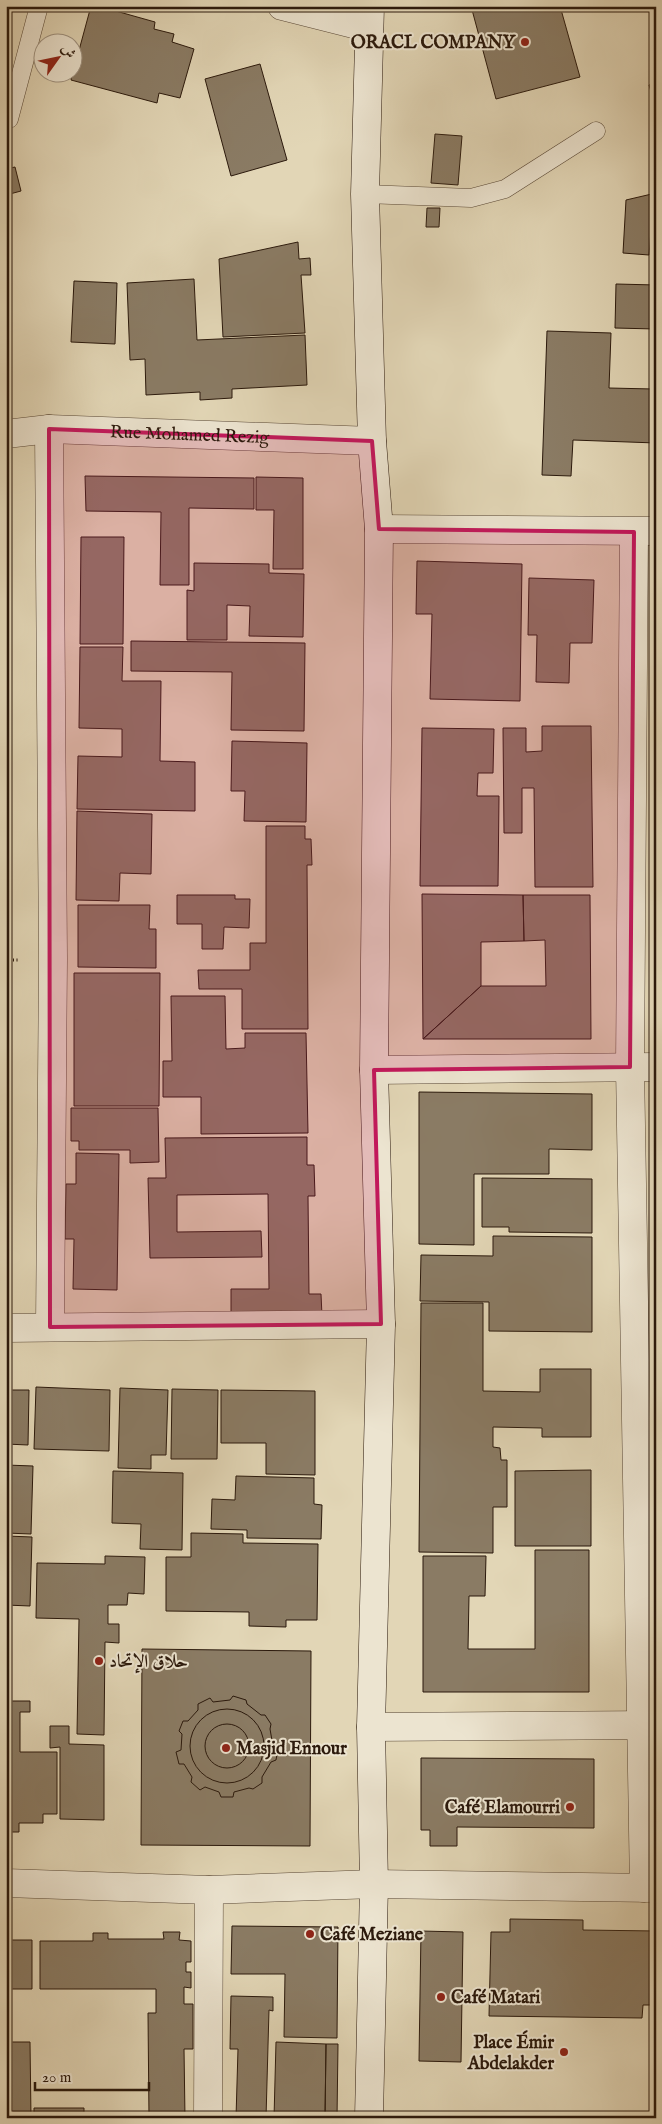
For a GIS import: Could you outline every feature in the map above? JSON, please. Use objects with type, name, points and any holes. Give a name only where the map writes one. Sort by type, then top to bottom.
[{"type":"street","points":[[282,6],[369,17],[365,194],[372,440],[379,530],[374,1070],[381,1324],[371,1728],[374,1884],[369,2118]]},
{"type":"street","points":[[49,429],[53,959],[50,1327]]},
{"type":"street","name":"Rue Mohamed Rezig","points":[[6,434],[49,429],[372,440]]},
{"type":"street","points":[[6,1883],[209,1890],[374,1884],[650,1888],[643,1067],[645,531],[379,530]]},
{"type":"street","points":[[374,1070],[643,1067]]},
{"type":"street","points":[[6,1328],[381,1324]]},
{"type":"street","points":[[371,1728],[649,1726]]},
{"type":"street","points":[[208,2118],[209,1890]]},
{"type":"lane","points":[[6,119],[9,119],[39,6]]},
{"type":"lane","points":[[365,194],[471,198],[504,190],[596,131]]},
{"type":"highlighted area","points":[[49,429],[372,441],[379,529],[634,532],[630,1067],[374,1070],[381,1324],[50,1327]]},
{"type":"building","points":[[91,6],[98,6],[155,22],[154,29],[174,34],[172,42],[194,49],[180,98],[159,93],[157,103],[78,82],[82,82],[82,39]]},
{"type":"building","name":"ORACL COMPANY","points":[[471,6],[560,6],[580,77],[496,99]]},
{"type":"building","points":[[260,64],[287,160],[231,176],[205,79]]},
{"type":"building","points":[[656,83],[656,109],[649,85]]},
{"type":"building","points":[[435,134],[462,136],[458,185],[431,183]]},
{"type":"building","points":[[15,167],[21,191],[6,195],[6,169]]},
{"type":"building","points":[[656,193],[656,231],[651,230],[649,255],[623,253],[626,200]]},
{"type":"building","points":[[427,208],[440,208],[439,227],[426,227]]},
{"type":"building","points":[[298,242],[299,259],[310,258],[311,275],[301,275],[305,333],[223,337],[219,259]]},
{"type":"building","points":[[194,279],[197,340],[305,335],[307,385],[232,389],[232,398],[200,400],[200,392],[146,395],[145,359],[130,360],[127,283]]},
{"type":"building","points":[[74,281],[117,283],[115,344],[71,342]]},
{"type":"building","points":[[616,284],[656,285],[656,443],[573,440],[571,476],[542,475],[547,331],[611,333],[609,388],[653,389],[655,329],[615,328]]},
{"type":"building","points":[[85,476],[254,478],[254,509],[189,508],[189,585],[160,585],[161,512],[86,511]]},
{"type":"building","points":[[256,477],[303,478],[303,569],[273,569],[274,510],[256,510]]},
{"type":"building","points":[[81,537],[124,537],[123,644],[80,644]]},
{"type":"building","points":[[417,561],[522,564],[520,701],[430,699],[432,614],[416,614]]},
{"type":"building","points":[[194,563],[269,564],[269,573],[304,574],[303,637],[249,636],[250,606],[227,605],[227,640],[187,640],[187,590],[194,591]]},
{"type":"building","points":[[529,578],[594,580],[592,643],[570,643],[569,683],[536,682],[537,635],[528,635]]},
{"type":"building","points":[[131,641],[305,643],[304,731],[231,730],[232,672],[131,671]]},
{"type":"building","points":[[80,647],[123,647],[122,681],[161,681],[160,761],[195,762],[195,811],[77,809],[78,756],[122,757],[122,729],[79,728]]},
{"type":"building","points":[[542,726],[591,726],[593,887],[535,887],[534,788],[522,788],[522,833],[504,833],[503,728],[526,728],[526,752],[542,751]]},
{"type":"building","points":[[422,728],[494,729],[493,773],[478,773],[477,796],[499,796],[498,886],[420,886]]},
{"type":"building","points":[[232,741],[307,743],[306,822],[244,821],[245,791],[231,791]]},
{"type":"building","points":[[77,811],[152,814],[151,874],[120,873],[119,901],[76,900]]},
{"type":"building","points":[[266,826],[305,826],[305,839],[311,839],[312,865],[307,865],[308,1029],[242,1029],[242,989],[199,989],[198,970],[250,970],[250,943],[266,943]]},
{"type":"building","points":[[422,894],[523,895],[524,941],[481,942],[481,986],[423,1039]]},
{"type":"building","points":[[177,895],[235,895],[235,899],[250,899],[249,928],[224,927],[223,949],[202,949],[202,924],[177,924]]},
{"type":"building","points":[[523,895],[590,895],[591,1039],[423,1039],[481,986],[546,986],[545,940],[524,941]]},
{"type":"building","points":[[78,905],[150,905],[149,929],[156,929],[156,968],[78,967]]},
{"type":"building","points":[[74,973],[160,973],[159,1106],[74,1106]]},
{"type":"building","points":[[171,996],[225,996],[226,1049],[245,1048],[245,1033],[306,1033],[308,1133],[201,1134],[201,1097],[163,1097],[163,1061],[172,1061]]},
{"type":"building","points":[[419,1092],[592,1094],[592,1150],[549,1149],[549,1174],[474,1174],[474,1245],[419,1244]]},
{"type":"building","points":[[71,1108],[158,1108],[159,1162],[130,1163],[130,1150],[79,1150],[79,1141],[71,1141]]},
{"type":"building","points":[[307,1137],[307,1165],[314,1165],[315,1196],[308,1196],[309,1294],[321,1294],[322,1316],[231,1322],[231,1289],[269,1289],[268,1194],[177,1195],[177,1232],[261,1231],[262,1257],[150,1258],[148,1178],[166,1178],[165,1138]]},
{"type":"building","points":[[76,1153],[119,1154],[117,1290],[73,1289],[74,1239],[65,1239],[66,1184],[76,1184]]},
{"type":"building","points":[[482,1178],[592,1179],[592,1233],[509,1232],[509,1227],[482,1227]]},
{"type":"building","points":[[493,1236],[592,1237],[592,1332],[489,1331],[489,1302],[420,1301],[421,1255],[493,1256]]},
{"type":"building","points":[[421,1303],[483,1303],[483,1391],[540,1392],[540,1369],[591,1369],[591,1437],[542,1437],[542,1428],[493,1427],[493,1447],[500,1448],[501,1460],[507,1460],[507,1507],[493,1507],[493,1553],[419,1552]]},
{"type":"building","points":[[36,1387],[110,1390],[109,1451],[34,1449]]},
{"type":"building","points":[[120,1388],[168,1390],[166,1455],[151,1455],[151,1469],[118,1468]]},
{"type":"building","points":[[172,1389],[218,1390],[217,1459],[171,1459]]},
{"type":"building","points":[[6,1390],[29,1390],[28,1445],[6,1444]]},
{"type":"building","points":[[221,1390],[315,1391],[315,1475],[266,1474],[266,1443],[221,1443]]},
{"type":"building","points":[[6,1465],[33,1466],[31,1534],[6,1533]]},
{"type":"building","points":[[591,1470],[591,1546],[515,1546],[515,1471]]},
{"type":"building","points":[[113,1471],[183,1473],[182,1550],[140,1549],[141,1524],[112,1523]]},
{"type":"building","points":[[236,1476],[314,1478],[314,1504],[322,1505],[321,1539],[247,1538],[247,1530],[211,1529],[212,1499],[235,1500]]},
{"type":"building","points":[[191,1533],[243,1534],[243,1543],[318,1544],[317,1620],[286,1620],[286,1627],[249,1626],[249,1612],[166,1611],[166,1557],[191,1557]]},
{"type":"building","points":[[6,1536],[32,1537],[30,1606],[6,1605]]},
{"type":"building","points":[[535,1550],[589,1550],[589,1692],[423,1692],[423,1556],[486,1556],[485,1596],[469,1596],[468,1649],[535,1649]]},
{"type":"building","points":[[105,1556],[145,1557],[144,1594],[128,1593],[127,1605],[108,1605],[108,1624],[119,1624],[119,1643],[105,1642],[104,1735],[77,1734],[79,1619],[36,1618],[37,1563],[105,1564]]},
{"type":"building","name":"Masjid Ennour","points":[[142,1649],[311,1651],[310,1846],[141,1845]]},
{"type":"building","points":[[233,1696],[246,1700],[247,1704],[261,1715],[265,1715],[271,1724],[273,1746],[278,1749],[276,1760],[271,1762],[262,1777],[262,1783],[253,1789],[249,1788],[234,1792],[233,1797],[221,1797],[219,1792],[205,1787],[200,1790],[191,1782],[192,1777],[184,1764],[179,1764],[176,1752],[181,1750],[182,1734],[179,1731],[183,1721],[188,1721],[198,1710],[198,1704],[210,1698],[213,1702],[230,1700]]},
{"type":"building","points":[[6,1701],[30,1701],[30,1712],[20,1712],[20,1752],[57,1752],[57,1814],[43,1814],[43,1823],[19,1823],[19,1832],[6,1832]]},
{"type":"building","points":[[227,1709],[248,1715],[258,1725],[264,1746],[258,1767],[248,1777],[227,1783],[206,1777],[196,1767],[190,1746],[196,1725],[206,1715]]},
{"type":"building","points":[[231,1724],[243,1730],[248,1737],[248,1755],[243,1762],[236,1767],[223,1768],[215,1765],[208,1758],[205,1742],[208,1734],[215,1727]]},
{"type":"building","points":[[50,1726],[69,1726],[69,1744],[104,1745],[104,1820],[60,1819],[60,1747],[50,1748]]},
{"type":"building","points":[[421,1758],[594,1759],[594,1828],[457,1827],[457,1846],[430,1846],[430,1830],[421,1830]]},
{"type":"building","points":[[510,1919],[583,1920],[583,1930],[656,1931],[656,2005],[643,2005],[642,2018],[489,2016],[491,1932],[510,1932]]},
{"type":"building","points":[[232,1926],[338,1927],[337,2038],[284,2037],[285,1974],[231,1974]]},
{"type":"building","name":"Café Matari","points":[[421,1931],[463,1932],[461,2062],[419,2061]]},
{"type":"building","points":[[163,1932],[180,1932],[179,1940],[191,1941],[191,1962],[186,1962],[186,1972],[191,1972],[191,1988],[184,1987],[184,2004],[193,2004],[193,2049],[184,2049],[185,2118],[149,2118],[148,2013],[156,2013],[156,1989],[40,1989],[40,1941],[93,1941],[93,1933],[108,1933],[108,1939],[164,1939]]},
{"type":"building","points":[[6,1940],[32,1940],[32,1989],[6,1989]]},
{"type":"building","points":[[231,1996],[273,1997],[273,2011],[269,2010],[266,2118],[236,2118],[238,2049],[230,2049]]},
{"type":"building","points":[[6,2042],[30,2042],[31,2118],[6,2118]]},
{"type":"building","points":[[276,2042],[326,2044],[325,2118],[274,2118]]},
{"type":"building","points":[[326,2044],[338,2044],[337,2118],[325,2118]]},
{"type":"building","points":[[34,2108],[84,2108],[84,2118],[34,2118]]},
{"type":"place","name":"ORACL COMPANY","points":[[525,42]]},
{"type":"place","name":"حلاق الإتحاد","points":[[99,1661]]},
{"type":"place","name":"Masjid Ennour","points":[[226,1748]]},
{"type":"place","name":"Café Elamourri","points":[[570,1807]]},
{"type":"place","name":"Café Meziane","points":[[310,1934]]},
{"type":"place","name":"Café Matari","points":[[441,1997]]},
{"type":"place","name":"Place Émir Abdelakder","points":[[564,2052]]}]
